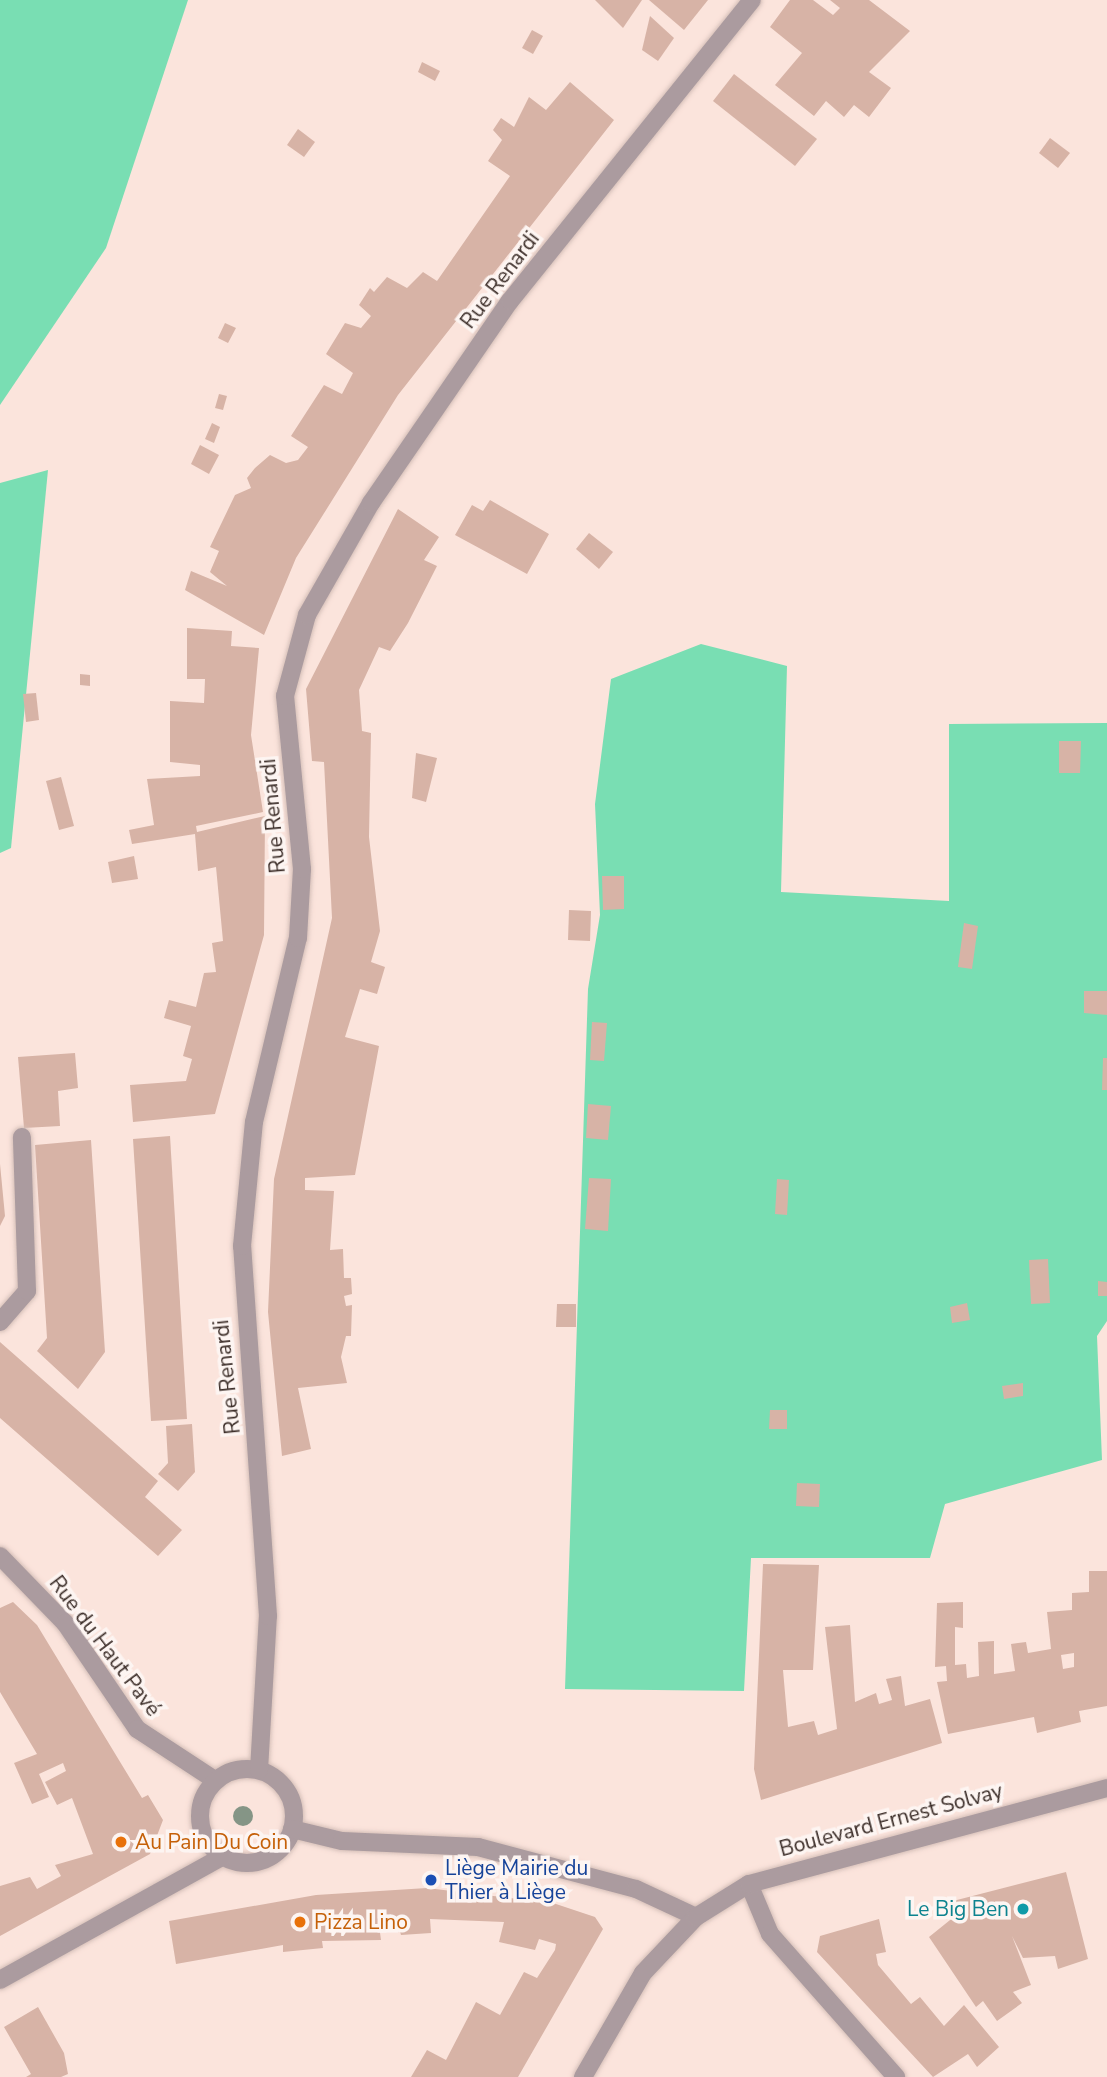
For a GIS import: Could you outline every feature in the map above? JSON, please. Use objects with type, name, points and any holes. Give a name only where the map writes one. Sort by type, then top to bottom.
[{"type":"street","name":"Rue Renardi","points":[[259,1770],[268,1616],[242,1246],[254,1122],[298,938],[302,869],[285,696],[307,615],[371,503],[510,301],[752,0]]},
{"type":"street","points":[[0,1322],[27,1291],[22,1137]]},
{"type":"street","name":"Rue du Haut Pavé","points":[[0,1556],[65,1623],[137,1729],[215,1780]]},
{"type":"street","points":[[259,1770],[282,1784],[292,1801],[292,1829],[266,1860],[250,1864],[222,1857],[202,1833],[200,1812],[215,1780],[230,1771],[259,1770]]},
{"type":"street","name":"Boulevard Ernest Solvay","points":[[583,2077],[643,1973],[696,1917],[749,1884],[1107,1788]]},
{"type":"street","points":[[292,1829],[342,1841],[478,1847],[636,1889],[696,1917]]},
{"type":"street","points":[[0,1980],[222,1857]]},
{"type":"street","points":[[749,1884],[769,1934],[896,2077]]},
{"type":"green space","points":[[0,0],[188,0],[106,248],[0,405]]},
{"type":"green space","points":[[48,470],[11,848],[0,853],[0,483]]},
{"type":"green space","points":[[701,644],[787,666],[781,892],[949,901],[949,724],[1107,723],[1107,1321],[1097,1336],[1102,1460],[945,1504],[930,1558],[751,1558],[744,1691],[565,1689],[588,989],[600,915],[595,804],[611,679]]},
{"type":"building","points":[[595,0],[642,0],[623,28]]},
{"type":"building","points":[[649,0],[708,0],[684,30]]},
{"type":"building","points":[[790,0],[813,0],[833,15],[840,8],[830,0],[869,0],[910,31],[869,72],[891,88],[869,117],[854,105],[844,117],[826,101],[814,116],[775,85],[802,53],[770,27]]},
{"type":"building","points":[[650,16],[674,38],[658,61],[642,50]]},
{"type":"building","points":[[532,30],[543,36],[533,54],[522,48]]},
{"type":"building","points":[[422,62],[440,71],[435,81],[418,72]]},
{"type":"building","points":[[734,74],[817,139],[795,166],[713,101]]},
{"type":"building","points":[[570,82],[614,120],[398,395],[296,558],[264,635],[185,590],[191,571],[227,586],[210,572],[219,551],[210,547],[235,495],[251,488],[247,478],[255,468],[270,455],[286,463],[298,460],[308,447],[291,436],[324,385],[342,394],[353,373],[326,354],[345,323],[361,328],[371,316],[359,305],[370,288],[374,292],[387,277],[407,288],[423,272],[437,281],[510,176],[488,161],[502,140],[493,130],[501,118],[514,127],[529,97],[546,110]]},
{"type":"building","points":[[298,129],[315,142],[304,157],[287,145]]},
{"type":"building","points":[[1050,138],[1070,153],[1058,168],[1039,153]]},
{"type":"building","points":[[225,323],[236,328],[228,343],[218,338]]},
{"type":"building","points":[[219,394],[227,396],[223,410],[215,408]]},
{"type":"building","points":[[212,423],[220,427],[214,443],[205,439]]},
{"type":"building","points":[[200,445],[219,455],[209,474],[191,464]]},
{"type":"building","points":[[490,500],[549,534],[527,574],[455,535],[472,505],[483,511]]},
{"type":"building","points":[[398,509],[439,537],[424,560],[437,566],[408,623],[390,651],[379,647],[359,690],[362,731],[371,733],[369,837],[380,931],[371,962],[385,967],[377,994],[360,989],[345,1037],[379,1046],[355,1175],[305,1178],[305,1190],[334,1191],[330,1250],[343,1249],[344,1278],[351,1278],[352,1294],[344,1296],[346,1306],[352,1305],[351,1336],[346,1336],[341,1357],[347,1383],[298,1388],[311,1449],[282,1456],[268,1312],[274,1179],[332,918],[324,762],[312,761],[306,689]]},
{"type":"building","points":[[589,533],[613,552],[599,569],[576,549]]},
{"type":"building","points":[[187,628],[232,631],[231,646],[259,648],[251,735],[263,812],[196,826],[197,832],[265,816],[264,935],[215,1114],[133,1122],[130,1085],[186,1081],[192,1059],[183,1056],[191,1026],[164,1018],[169,1000],[196,1007],[204,973],[216,972],[212,943],[223,941],[216,867],[198,871],[195,834],[132,844],[129,830],[154,825],[147,779],[200,776],[200,765],[170,762],[170,701],[204,703],[205,679],[187,679]]},
{"type":"building","points":[[80,674],[90,675],[90,686],[80,685]]},
{"type":"building","points":[[36,693],[39,720],[26,722],[23,694]]},
{"type":"building","points":[[1059,741],[1081,741],[1080,773],[1059,773]]},
{"type":"building","points":[[416,753],[437,758],[426,802],[412,798]]},
{"type":"building","points":[[61,777],[74,826],[59,830],[46,781]]},
{"type":"building","points":[[134,856],[138,879],[112,883],[108,862]]},
{"type":"building","points":[[602,876],[624,876],[624,909],[603,910]]},
{"type":"building","points":[[569,910],[591,911],[590,941],[568,940]]},
{"type":"building","points":[[964,923],[978,926],[972,969],[958,967]]},
{"type":"building","points":[[1084,991],[1107,991],[1107,1015],[1084,1013]]},
{"type":"building","points":[[592,1022],[607,1023],[604,1061],[590,1060]]},
{"type":"building","points":[[75,1053],[78,1088],[58,1091],[60,1126],[24,1128],[18,1057]]},
{"type":"building","points":[[1103,1058],[1107,1058],[1107,1090],[1102,1090]]},
{"type":"building","points":[[588,1104],[611,1106],[608,1140],[586,1138]]},
{"type":"building","points":[[170,1136],[187,1419],[151,1421],[133,1139]]},
{"type":"building","points":[[91,1140],[105,1352],[78,1389],[37,1351],[47,1338],[35,1145]]},
{"type":"building","points":[[0,1164],[5,1216],[0,1226]]},
{"type":"building","points":[[589,1178],[611,1179],[608,1231],[585,1229]]},
{"type":"building","points":[[777,1179],[789,1180],[787,1215],[775,1214]]},
{"type":"building","points":[[1048,1259],[1050,1303],[1031,1304],[1029,1260]]},
{"type":"building","points":[[1098,1281],[1107,1282],[1107,1296],[1098,1296]]},
{"type":"building","points":[[967,1303],[970,1320],[952,1323],[950,1307]]},
{"type":"building","points":[[557,1304],[576,1304],[576,1327],[556,1327]]},
{"type":"building","points":[[0,1342],[158,1481],[145,1497],[182,1530],[158,1556],[0,1418]]},
{"type":"building","points":[[1023,1383],[1023,1396],[1004,1399],[1002,1386]]},
{"type":"building","points":[[770,1410],[787,1410],[787,1429],[769,1429]]},
{"type":"building","points":[[192,1424],[195,1472],[178,1491],[158,1474],[168,1463],[166,1426]]},
{"type":"building","points":[[797,1483],[820,1484],[819,1507],[796,1506]]},
{"type":"building","points":[[763,1564],[819,1565],[813,1670],[783,1670],[788,1727],[814,1721],[818,1735],[837,1729],[825,1627],[850,1625],[855,1702],[876,1693],[879,1704],[892,1700],[886,1679],[901,1676],[905,1706],[930,1699],[942,1743],[761,1800],[754,1769]]},
{"type":"building","points":[[1089,1571],[1107,1571],[1107,1706],[1079,1711],[1081,1722],[1037,1733],[1034,1717],[948,1734],[937,1682],[947,1681],[946,1666],[935,1667],[937,1603],[963,1602],[963,1628],[955,1627],[955,1665],[966,1664],[967,1678],[979,1676],[978,1642],[994,1641],[994,1674],[1015,1671],[1011,1644],[1026,1642],[1028,1653],[1051,1649],[1047,1612],[1072,1610],[1072,1593],[1089,1592]],"holes":[[[1074,1653],[1074,1667],[1063,1669],[1061,1655]]]},
{"type":"building","points":[[13,1602],[37,1625],[142,1798],[148,1795],[163,1820],[150,1854],[0,1936],[0,1886],[30,1877],[37,1889],[61,1876],[55,1865],[93,1854],[72,1798],[57,1805],[45,1782],[66,1771],[63,1763],[39,1774],[49,1797],[32,1804],[14,1763],[37,1754],[0,1692],[0,1608]]},
{"type":"building","points":[[1066,1872],[1088,1959],[1058,1969],[1055,1956],[1023,1958],[1012,1936],[1031,1985],[1013,1992],[1022,2003],[997,2021],[983,2001],[976,2007],[929,1937],[960,1912],[953,1901]]},
{"type":"building","points":[[427,1888],[553,1903],[595,1917],[603,1929],[518,2077],[411,2077],[427,2050],[446,2060],[476,2002],[500,2015],[524,1972],[537,1978],[555,1950],[556,1944],[539,1939],[535,1950],[499,1942],[504,1922],[430,1919],[431,1933],[401,1935],[396,1916],[378,1918],[381,1940],[322,1941],[323,1948],[283,1952],[283,1945],[176,1964],[169,1921],[316,1895]]},
{"type":"building","points":[[879,1919],[886,1952],[876,1954],[878,1965],[911,2004],[920,1997],[944,2026],[964,2005],[999,2047],[977,2067],[968,2054],[933,2077],[817,1952],[820,1936]]},
{"type":"building","points":[[38,2007],[64,2053],[68,2074],[61,2077],[26,2077],[31,2074],[4,2027]]},
{"type":"place","name":"Au Pain Du Coin","points":[[121,1842]]},
{"type":"place","name":"Liège Mairie du Thier à Liège","points":[[431,1880]]},
{"type":"place","name":"Le Big Ben","points":[[1023,1909]]},
{"type":"place","name":"Pizza Lino","points":[[300,1922]]}]
